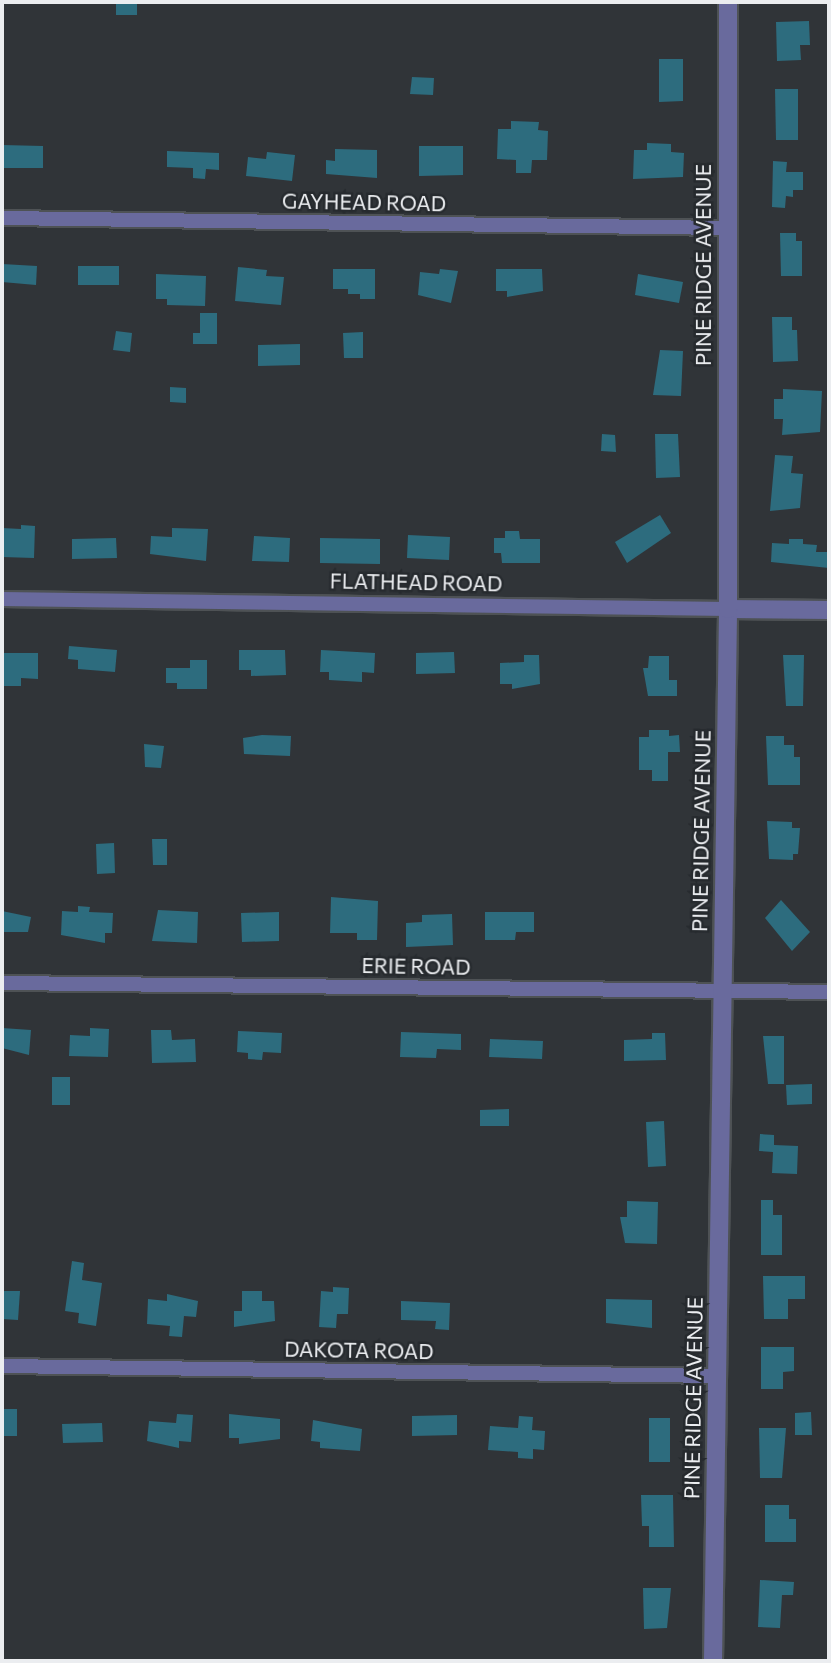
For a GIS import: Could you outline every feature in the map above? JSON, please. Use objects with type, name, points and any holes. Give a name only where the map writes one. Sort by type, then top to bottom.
[{"type":"street","name":"PINE RIDGE AVENUE","points":[[713,1661],[728,609],[725,228],[728,2]]},
{"type":"street","name":"GAYHEAD ROAD","points":[[2,218],[725,228]]},
{"type":"street","name":"FLATHEAD ROAD","points":[[2,599],[829,610]]},
{"type":"street","name":"ERIE ROAD","points":[[2,982],[829,992]]},
{"type":"street","name":"DAKOTA ROAD","points":[[2,1366],[716,1376]]},
{"type":"building","points":[[116,2],[137,2],[137,15],[116,15]]},
{"type":"building","points":[[809,21],[810,45],[800,45],[801,60],[777,61],[776,22]]},
{"type":"building","points":[[659,59],[683,59],[683,101],[659,102]]},
{"type":"building","points":[[412,77],[434,78],[433,95],[410,94]]},
{"type":"building","points":[[775,89],[798,89],[798,140],[776,140]]},
{"type":"building","points":[[511,121],[539,122],[538,130],[548,131],[547,160],[532,160],[531,173],[516,173],[516,160],[497,159],[498,129],[511,129]]},
{"type":"building","points":[[647,143],[671,144],[671,152],[684,153],[683,177],[633,179],[634,150],[647,150]]},
{"type":"building","points":[[2,145],[43,146],[43,168],[2,168]]},
{"type":"building","points":[[419,146],[463,146],[463,175],[419,176]]},
{"type":"building","points":[[335,149],[377,150],[377,178],[326,174],[326,160],[335,161]]},
{"type":"building","points":[[167,151],[219,153],[219,170],[206,169],[205,179],[193,178],[193,168],[167,167]]},
{"type":"building","points":[[267,152],[295,155],[292,181],[246,176],[248,157],[266,159]]},
{"type":"building","points":[[773,161],[787,162],[786,172],[803,172],[803,190],[793,190],[793,197],[786,196],[785,208],[772,207]]},
{"type":"building","points":[[780,233],[796,233],[796,241],[802,241],[802,276],[781,276]]},
{"type":"building","points":[[2,264],[37,266],[36,285],[2,282]]},
{"type":"building","points":[[78,266],[119,266],[119,285],[78,285]]},
{"type":"building","points":[[238,267],[267,270],[266,276],[284,277],[281,305],[235,301]]},
{"type":"building","points":[[333,269],[375,269],[375,299],[360,299],[360,294],[348,294],[348,289],[333,289]]},
{"type":"building","points":[[440,269],[458,271],[451,303],[418,295],[420,272],[439,274]]},
{"type":"building","points":[[496,269],[542,269],[543,291],[507,297],[507,291],[496,291]]},
{"type":"building","points":[[156,274],[206,276],[205,306],[167,305],[167,299],[156,299]]},
{"type":"building","points":[[638,274],[683,282],[679,303],[635,295]]},
{"type":"building","points":[[200,313],[217,313],[217,344],[193,344],[193,333],[200,333]]},
{"type":"building","points":[[772,317],[792,317],[792,330],[797,330],[798,361],[773,362]]},
{"type":"building","points":[[116,331],[132,333],[130,352],[113,350]]},
{"type":"building","points":[[363,332],[363,358],[344,358],[343,333]]},
{"type":"building","points":[[300,344],[300,365],[258,366],[258,345]]},
{"type":"building","points":[[660,350],[683,351],[681,396],[653,395]]},
{"type":"building","points":[[170,387],[186,388],[186,403],[170,402]]},
{"type":"building","points":[[783,389],[822,391],[820,432],[782,435],[783,419],[774,419],[774,399],[783,399]]},
{"type":"building","points":[[602,434],[615,435],[616,452],[601,451]]},
{"type":"building","points":[[655,434],[678,434],[680,477],[656,478]]},
{"type":"building","points":[[775,455],[793,456],[791,473],[803,474],[800,508],[770,511]]},
{"type":"building","points":[[660,515],[671,533],[627,563],[615,542]]},
{"type":"building","points":[[21,525],[35,526],[34,558],[2,557],[2,528],[21,529]]},
{"type":"building","points":[[172,528],[208,529],[206,561],[150,554],[151,536],[172,537]]},
{"type":"building","points":[[505,531],[519,531],[520,539],[540,539],[540,563],[502,563],[501,553],[494,553],[494,538],[505,538]]},
{"type":"building","points":[[408,535],[450,537],[449,560],[407,558]]},
{"type":"building","points":[[254,536],[290,538],[289,562],[252,561]]},
{"type":"building","points":[[116,538],[117,558],[72,559],[72,539]]},
{"type":"building","points":[[320,538],[380,539],[380,564],[320,563]]},
{"type":"building","points":[[789,539],[803,539],[803,544],[817,545],[816,552],[829,552],[829,568],[771,562],[772,543],[789,544]]},
{"type":"building","points":[[69,646],[117,650],[115,672],[78,669],[78,660],[68,659]]},
{"type":"building","points":[[239,650],[285,650],[286,675],[251,676],[251,670],[239,670]]},
{"type":"building","points":[[321,650],[375,653],[374,673],[362,672],[362,682],[329,680],[329,672],[320,672]]},
{"type":"building","points":[[454,652],[455,673],[416,674],[416,653]]},
{"type":"building","points":[[2,653],[38,653],[38,679],[21,678],[21,686],[2,686]]},
{"type":"building","points":[[524,655],[539,655],[540,684],[512,689],[512,684],[500,684],[500,663],[524,662]]},
{"type":"building","points":[[783,655],[804,655],[803,706],[786,706]]},
{"type":"building","points":[[649,656],[669,656],[669,680],[677,680],[677,696],[648,696],[643,668],[648,668]]},
{"type":"building","points":[[190,660],[207,660],[207,689],[177,689],[177,683],[166,683],[166,668],[190,668]]},
{"type":"building","points":[[649,730],[669,730],[669,736],[679,735],[680,752],[668,752],[668,781],[652,781],[652,770],[639,770],[639,737],[649,737]]},
{"type":"building","points":[[262,735],[291,736],[290,756],[244,754],[243,738]]},
{"type":"building","points":[[766,736],[784,736],[784,745],[794,745],[794,757],[800,757],[800,785],[768,785]]},
{"type":"building","points":[[144,744],[164,746],[161,768],[145,767]]},
{"type":"building","points":[[767,821],[792,822],[792,828],[800,828],[798,854],[793,854],[793,860],[769,859]]},
{"type":"building","points":[[152,839],[167,839],[167,865],[153,865]]},
{"type":"building","points":[[114,843],[115,873],[97,874],[96,844]]},
{"type":"building","points":[[331,897],[378,901],[377,940],[357,940],[357,933],[330,933]]},
{"type":"building","points":[[781,900],[810,932],[792,951],[765,918]]},
{"type":"building","points":[[78,906],[90,907],[89,912],[113,913],[112,933],[105,933],[105,943],[61,935],[62,911],[78,912]]},
{"type":"building","points":[[158,910],[198,912],[197,943],[152,941]]},
{"type":"building","points":[[2,911],[31,917],[28,932],[2,932]]},
{"type":"building","points":[[279,912],[279,941],[242,942],[241,913]]},
{"type":"building","points":[[485,912],[534,912],[534,932],[516,932],[515,940],[485,940]]},
{"type":"building","points":[[452,914],[453,945],[406,947],[406,923],[422,922],[422,915]]},
{"type":"building","points":[[2,1028],[31,1030],[29,1055],[2,1048]]},
{"type":"building","points":[[90,1028],[109,1029],[108,1057],[69,1056],[70,1035],[90,1036]]},
{"type":"building","points":[[151,1030],[171,1030],[172,1040],[195,1039],[196,1062],[152,1063]]},
{"type":"building","points":[[238,1031],[282,1033],[281,1053],[263,1052],[262,1060],[248,1059],[248,1053],[237,1052]]},
{"type":"building","points":[[401,1032],[461,1034],[461,1050],[437,1049],[436,1058],[400,1057]]},
{"type":"building","points":[[652,1033],[665,1033],[666,1060],[624,1061],[624,1040],[652,1039]]},
{"type":"building","points":[[763,1036],[784,1036],[784,1084],[768,1084]]},
{"type":"building","points":[[490,1039],[543,1041],[542,1059],[489,1057]]},
{"type":"building","points":[[52,1077],[70,1077],[70,1105],[52,1105]]},
{"type":"building","points":[[812,1084],[812,1104],[787,1105],[786,1085]]},
{"type":"building","points":[[509,1109],[509,1126],[480,1126],[480,1110]]},
{"type":"building","points":[[664,1121],[666,1166],[648,1167],[646,1122]]},
{"type":"building","points":[[760,1134],[774,1135],[774,1145],[798,1146],[797,1174],[772,1173],[773,1152],[759,1151]]},
{"type":"building","points":[[761,1200],[773,1200],[773,1215],[782,1215],[782,1255],[761,1255]]},
{"type":"building","points":[[627,1201],[658,1202],[657,1244],[625,1243],[620,1217],[627,1217]]},
{"type":"building","points":[[72,1261],[84,1263],[82,1280],[102,1283],[96,1326],[78,1323],[79,1313],[65,1311]]},
{"type":"building","points":[[763,1276],[805,1276],[805,1299],[788,1299],[788,1319],[764,1319]]},
{"type":"building","points":[[333,1287],[349,1288],[348,1314],[337,1314],[336,1328],[319,1327],[321,1291],[333,1292]]},
{"type":"building","points":[[2,1291],[20,1291],[18,1320],[2,1319]]},
{"type":"building","points":[[242,1291],[262,1291],[262,1301],[274,1301],[275,1321],[234,1327],[234,1311],[242,1311]]},
{"type":"building","points":[[167,1294],[198,1301],[196,1317],[184,1316],[182,1337],[169,1336],[170,1326],[147,1324],[148,1299],[167,1301]]},
{"type":"building","points":[[606,1299],[652,1300],[652,1328],[606,1323]]},
{"type":"building","points":[[401,1301],[450,1303],[449,1330],[435,1329],[436,1321],[401,1320]]},
{"type":"building","points":[[761,1347],[794,1347],[794,1371],[783,1372],[783,1389],[761,1389]]},
{"type":"building","points":[[2,1409],[17,1409],[17,1436],[2,1436]]},
{"type":"building","points":[[811,1412],[812,1435],[795,1435],[795,1413]]},
{"type":"building","points":[[177,1414],[193,1415],[191,1442],[179,1441],[179,1448],[147,1441],[149,1421],[176,1423]]},
{"type":"building","points":[[229,1414],[280,1419],[280,1439],[239,1444],[239,1438],[229,1438]]},
{"type":"building","points":[[457,1415],[457,1435],[412,1436],[412,1416]]},
{"type":"building","points":[[519,1416],[533,1417],[532,1430],[545,1431],[544,1450],[533,1449],[533,1459],[518,1458],[518,1452],[488,1450],[490,1426],[518,1428]]},
{"type":"building","points":[[649,1418],[670,1418],[670,1462],[649,1462]]},
{"type":"building","points":[[313,1420],[362,1429],[360,1451],[320,1448],[320,1442],[311,1441]]},
{"type":"building","points":[[102,1423],[103,1442],[63,1443],[62,1424]]},
{"type":"building","points":[[759,1428],[786,1428],[782,1478],[760,1478]]},
{"type":"building","points":[[641,1495],[673,1495],[674,1547],[649,1547],[649,1526],[642,1526]]},
{"type":"building","points":[[765,1505],[789,1505],[789,1519],[796,1519],[796,1542],[765,1542]]},
{"type":"building","points":[[760,1580],[794,1582],[793,1595],[782,1595],[780,1628],[758,1627]]},
{"type":"building","points":[[643,1588],[671,1588],[667,1628],[644,1629]]}]
